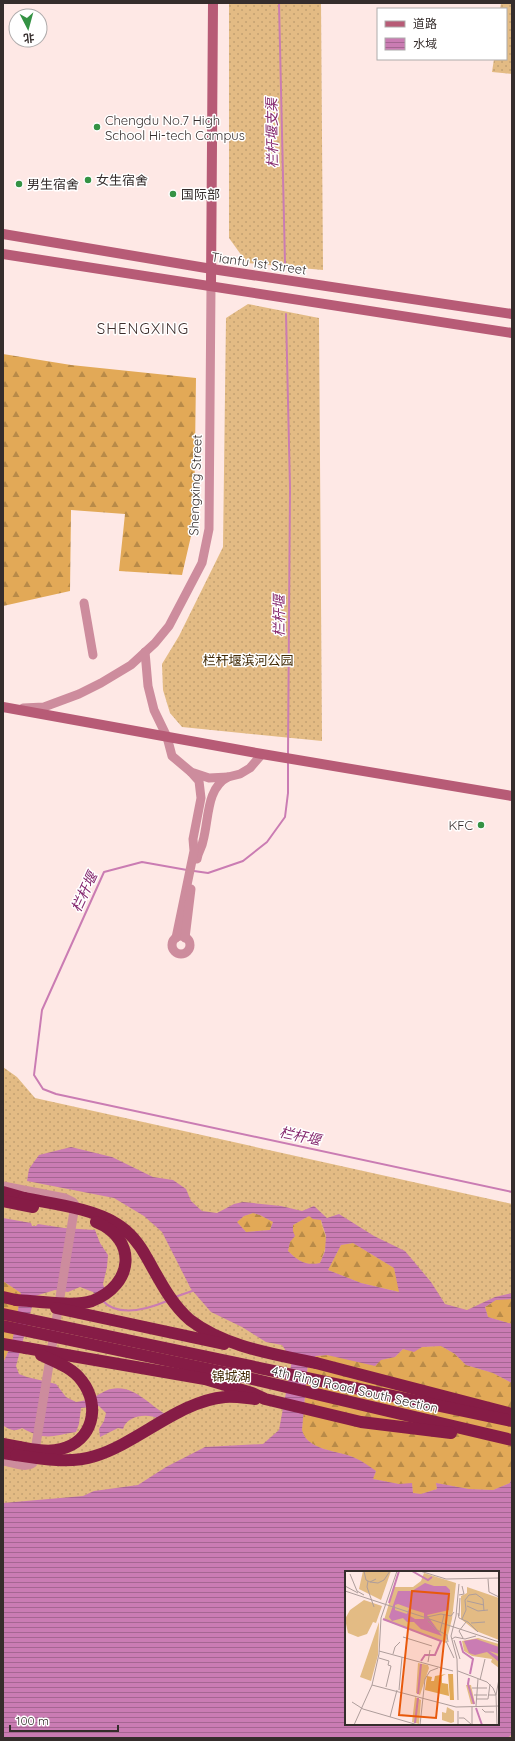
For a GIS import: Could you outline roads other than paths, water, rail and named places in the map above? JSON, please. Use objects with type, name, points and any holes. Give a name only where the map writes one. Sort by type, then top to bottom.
[{"type":"highway","points":[[3,1192],[94,1214],[117,1224],[132,1237],[143,1252],[171,1299],[190,1320],[214,1334],[234,1343],[270,1353]]},
{"type":"highway","points":[[3,1200],[87,1219],[103,1225],[119,1238],[126,1253],[126,1268],[118,1284],[92,1301],[68,1303],[16,1300]]},
{"type":"highway","points":[[3,1297],[316,1363],[512,1414]]},
{"type":"highway","name":"4th Ring Road South Section","points":[[3,1314],[512,1421]]},
{"type":"highway","name":"4th Ring Road South Section","points":[[3,1326],[227,1373],[512,1440]]},
{"type":"highway","points":[[3,1344],[205,1379],[252,1393],[265,1399]]},
{"type":"highway","points":[[3,1453],[18,1451],[49,1451],[76,1444],[86,1434],[92,1422],[90,1394],[82,1380],[66,1366],[26,1348]]},
{"type":"highway","points":[[3,1444],[18,1451],[59,1460],[95,1456],[122,1444],[193,1405],[224,1397],[265,1399],[360,1422],[512,1440]]},
{"type":"main road","points":[[211,286],[213,3]]},
{"type":"main road","name":"Tianfu 1st Street","points":[[3,234],[212,269],[512,314]]},
{"type":"main road","points":[[3,254],[512,333]]},
{"type":"main road","points":[[7,708],[512,796]]},
{"type":"street","name":"Shengxing Street","points":[[7,708],[44,707],[79,694],[131,665],[155,644],[170,626],[202,563],[209,530],[211,286]]},
{"type":"street","points":[[84,602],[93,655]]},
{"type":"street","points":[[145,652],[148,686],[154,710],[167,737],[172,756],[199,781],[201,798],[193,839],[195,857],[180,938]]},
{"type":"street","points":[[191,772],[209,778],[228,777],[240,774],[267,754]]},
{"type":"street","points":[[195,857],[203,843],[212,795],[219,783],[228,777]]},
{"type":"street","points":[[3,1186],[65,1198],[73,1202],[75,1205],[33,1463],[30,1465],[3,1461]]},
{"type":"water","name":"锦城湖","points":[[71,1147],[112,1157],[153,1177],[173,1180],[186,1189],[191,1201],[202,1211],[217,1213],[234,1204],[243,1202],[281,1206],[302,1211],[314,1206],[327,1218],[339,1214],[374,1236],[405,1251],[431,1282],[445,1304],[467,1310],[495,1297],[512,1293],[512,1299],[496,1300],[485,1307],[488,1317],[512,1324],[512,1383],[493,1373],[466,1365],[455,1354],[441,1346],[422,1347],[414,1352],[403,1349],[395,1357],[381,1360],[375,1366],[327,1355],[316,1356],[308,1362],[302,1430],[305,1437],[316,1446],[348,1455],[371,1467],[376,1471],[373,1479],[399,1484],[412,1483],[413,1493],[421,1494],[437,1489],[436,1483],[469,1489],[493,1490],[510,1483],[512,1476],[512,1734],[508,1738],[3,1738],[3,1503],[83,1496],[94,1491],[138,1485],[166,1467],[205,1447],[263,1444],[279,1430],[292,1360],[282,1345],[266,1342],[242,1327],[211,1312],[191,1289],[162,1232],[144,1216],[114,1198],[27,1181],[29,1169],[39,1155]],"holes":[[[253,1213],[273,1222],[270,1230],[246,1232],[237,1222],[244,1216]],[[309,1216],[313,1219],[321,1220],[326,1236],[325,1251],[320,1263],[315,1264],[302,1262],[288,1251],[290,1242],[295,1236],[293,1225]],[[353,1243],[394,1268],[399,1292],[361,1283],[328,1270],[341,1245]]]},
{"type":"water","points":[[3,1218],[31,1223],[32,1226],[36,1226],[38,1224],[64,1228],[95,1230],[100,1243],[108,1255],[103,1284],[106,1293],[101,1301],[93,1292],[80,1287],[68,1292],[55,1290],[35,1296],[16,1366],[19,1374],[56,1384],[66,1397],[76,1402],[90,1399],[111,1389],[120,1388],[128,1390],[142,1397],[169,1416],[159,1419],[149,1416],[138,1416],[125,1424],[123,1429],[118,1428],[100,1437],[99,1429],[104,1421],[106,1413],[99,1406],[81,1408],[79,1424],[76,1432],[54,1436],[43,1436],[37,1435],[22,1428],[12,1430],[3,1425],[3,1363],[12,1343],[21,1293],[3,1281]]},
{"type":"waterway","name":"栏杆堰支渠","points":[[279,3],[285,263]]},
{"type":"waterway","name":"栏杆堰","points":[[286,314],[290,488],[288,754]]},
{"type":"waterway","name":"栏杆堰","points":[[194,871],[208,873],[243,861],[267,842],[285,817],[288,793],[288,761]]},
{"type":"waterway","name":"栏杆堰","points":[[187,870],[142,862],[104,872],[42,1010],[34,1075],[43,1089],[56,1094],[512,1192]]},
{"type":"waterway","points":[[175,1297],[195,1290]]},
{"type":"waterway","points":[[102,1300],[109,1306],[116,1309],[125,1310],[142,1309],[167,1301]]},
{"type":"place","name":"Chengdu No.7 High School Hi-tech Campus","points":[[97,127]]},
{"type":"place","name":"女生宿舍","points":[[88,180]]},
{"type":"place","name":"男生宿舍","points":[[19,184]]},
{"type":"place","name":"国际部","points":[[173,194]]},
{"type":"place","name":"KFC","points":[[481,825]]},
{"type":"district","name":"SHENGXING","points":[[143,329]]},
{"type":"park label","name":"栏杆堰滨河公园","points":[[248,660]]}]
